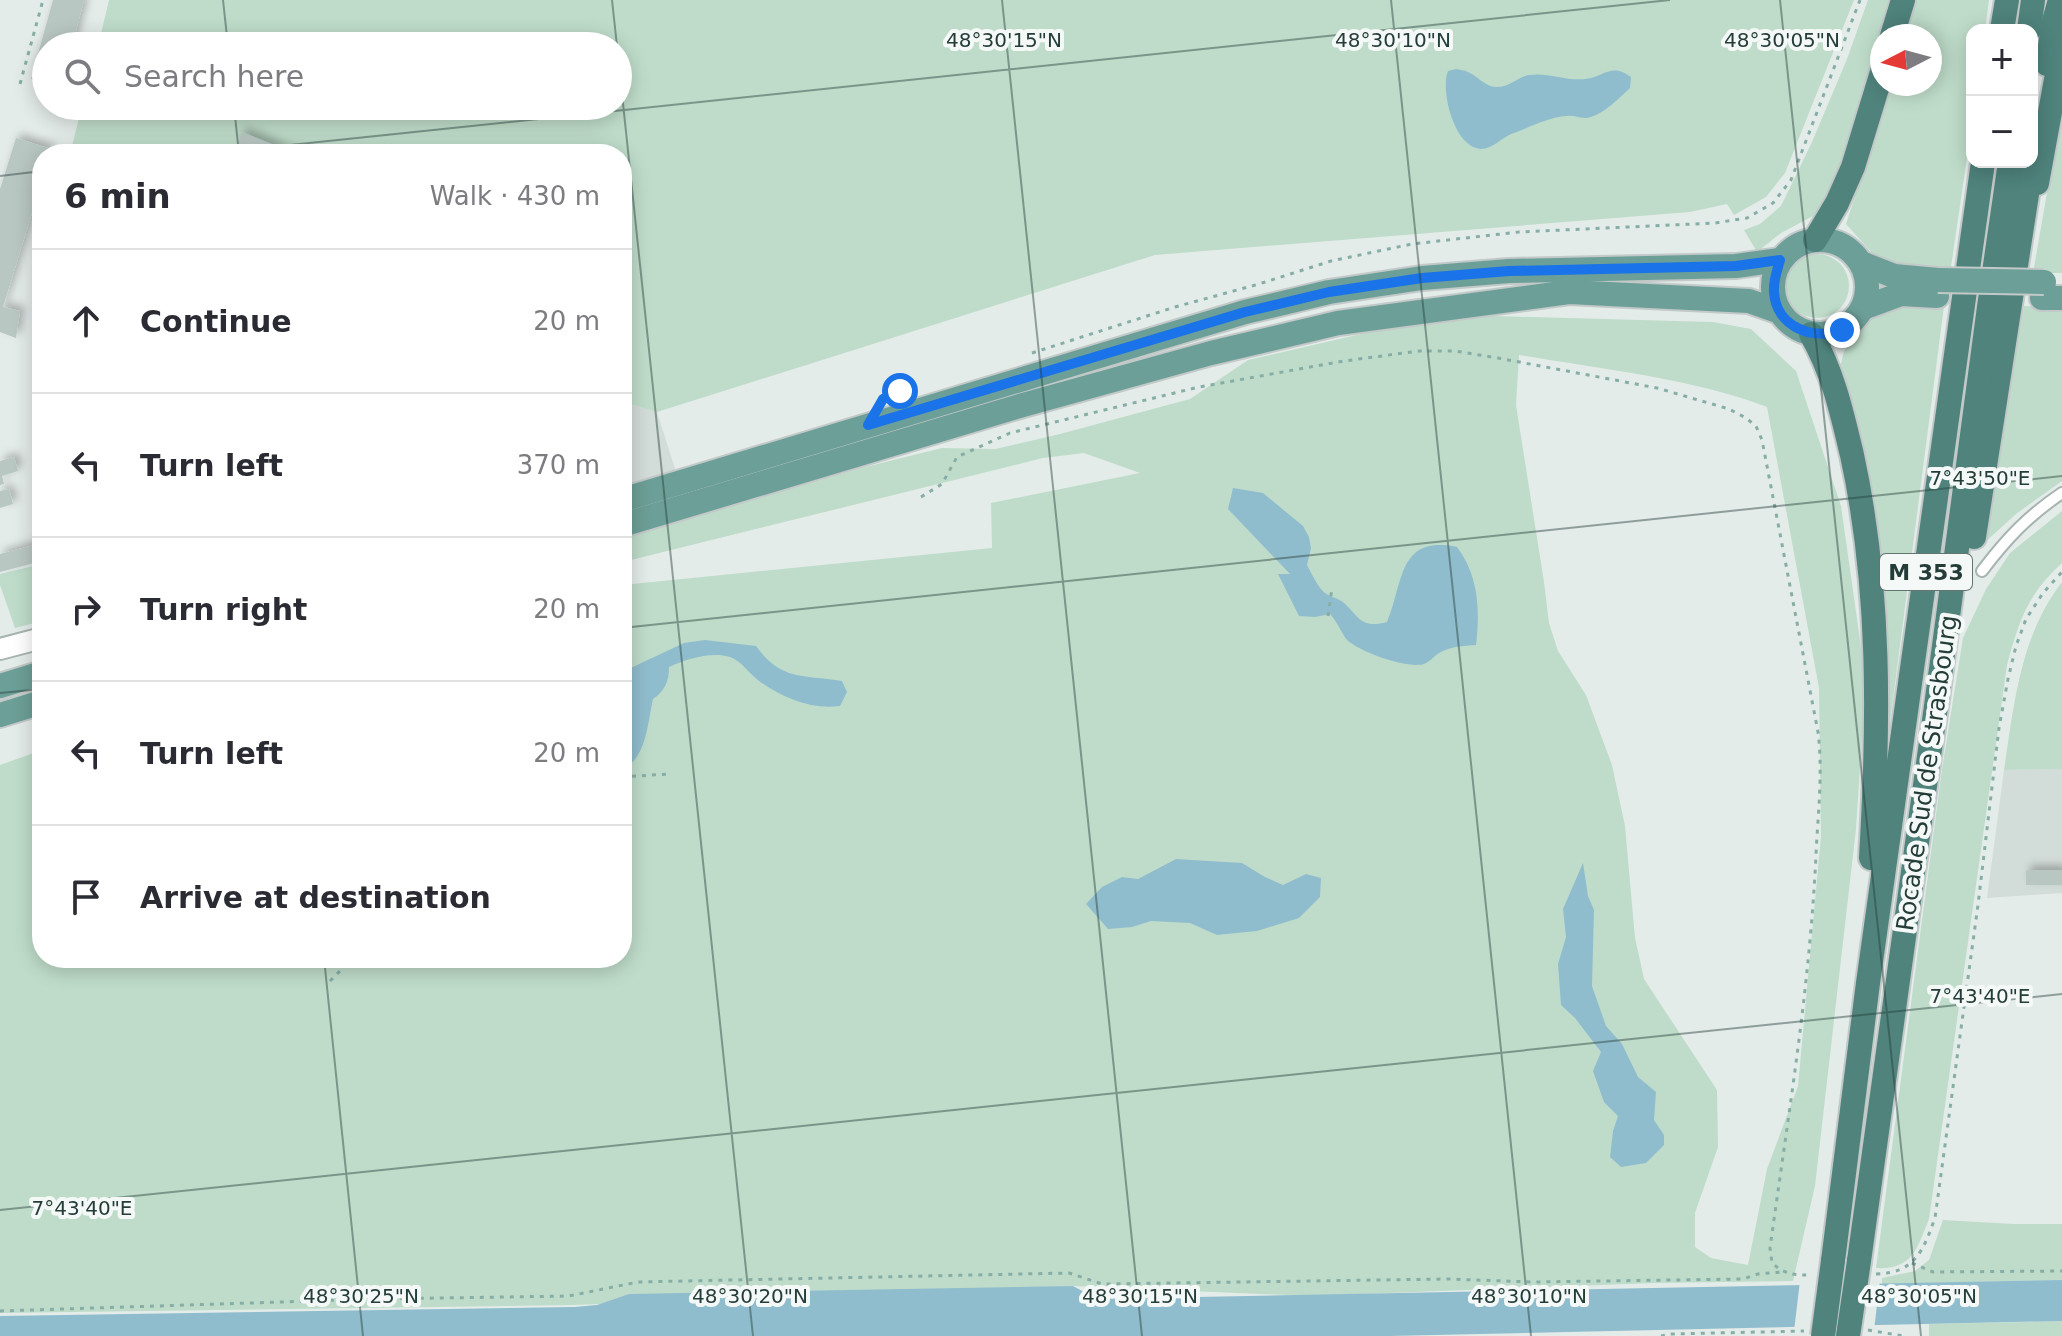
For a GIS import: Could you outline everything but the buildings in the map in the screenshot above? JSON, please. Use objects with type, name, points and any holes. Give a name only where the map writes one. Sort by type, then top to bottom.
[{"type":"highway","points":[[1896,24],[1903,0]]},
{"type":"highway","points":[[2003,24],[2007,0]]},
{"type":"highway","points":[[2030,24],[2033,0]]},
{"type":"highway","points":[[2038,122],[2060,0]]},
{"type":"highway","points":[[2017,259],[2041,164],[2062,47]]},
{"type":"highway","points":[[1815,240],[1837,203],[1853,167],[1875,96]]},
{"type":"highway","name":"Rocade Sud de Strasbourg","points":[[1813,1333],[1833,1261],[1868,983],[1982,168]]},
{"type":"highway","name":"Rocade Sud de Strasbourg","points":[[1854,1333],[1986,323],[2009,168]]},
{"type":"highway","points":[[1937,699],[1966,583],[2031,168]]},
{"type":"highway","points":[[1811,334],[1832,378],[1846,430],[1870,561],[1875,626],[1877,763],[1869,887],[1868,983]]},
{"type":"main road","points":[[1815,240],[1841,245],[1849,250],[1861,263],[1867,277],[1863,308],[1842,330],[1832,333],[1811,334],[1793,326],[1780,312],[1774,295],[1780,260],[1802,243],[1815,240]]},
{"type":"main road","points":[[632,497],[1245,312],[1329,292],[1422,278],[1509,271],[1736,266],[1780,260]]},
{"type":"main road","points":[[1861,263],[1937,288]]},
{"type":"main road","points":[[1863,308],[1901,294],[1937,288],[2052,290]]},
{"type":"main road","points":[[632,522],[1023,405],[1211,353],[1338,323],[1569,292],[1749,301],[1780,312]]},
{"type":"main road","points":[[0,686],[32,676]]},
{"type":"main road","points":[[0,715],[32,705]]},
{"type":"street","points":[[0,649],[32,641]]},
{"type":"lane","points":[[1982,571],[2006,539],[2041,506],[2062,493]]},
{"type":"path","points":[[34,32],[43,0]]},
{"type":"path","points":[[1033,353],[1320,264],[1412,244],[1519,232],[1715,223],[1747,218],[1773,203],[1791,180],[1860,0]]},
{"type":"path","points":[[20,84],[32,40]]},
{"type":"path","points":[[921,497],[942,484],[957,457],[1010,433],[1199,387],[1419,351],[1484,355],[1657,388],[1729,409],[1756,426],[1762,440],[1821,758],[1814,901],[1796,1067],[1770,1248],[1772,1263],[1781,1272]]},
{"type":"path","points":[[868,425],[883,399],[900,391],[930,386]]},
{"type":"path","points":[[1864,1267],[1901,1270],[1912,1263],[1928,1238],[1935,1218],[2008,679],[2026,619],[2062,572]]},
{"type":"path","points":[[1328,616],[1332,588]]},
{"type":"path","points":[[632,776],[669,774]]},
{"type":"path","points":[[330,981],[343,968]]},
{"type":"path","points":[[1912,1263],[1933,1272],[2062,1271]]},
{"type":"path","points":[[0,1311],[569,1296],[638,1282],[1069,1273],[1102,1284],[1448,1279],[1532,1282],[1743,1279],[1781,1272],[1812,1275]]},
{"type":"path","points":[[1854,1333],[1873,1329],[1903,1336]]},
{"type":"path","points":[[1661,1336],[1813,1333]]},
{"type":"shaded area","points":[[632,403],[657,412],[677,475],[632,488]]},
{"type":"shaded area","points":[[2062,769],[2062,893],[1987,898],[2004,770]]},
{"type":"green space","points":[[109,0],[1854,0],[1785,173],[1766,197],[1734,215],[1727,204],[1690,212],[1155,255],[657,412],[632,404],[632,144],[72,144],[78,120],[632,120],[632,32],[101,32]]},
{"type":"green space","points":[[1868,0],[1893,0],[1886,24],[1870,24],[1870,77],[1848,151],[1827,201],[1815,215],[1781,233],[1757,252],[1744,230],[1760,224],[1781,206],[1847,59]]},
{"type":"green space","points":[[1914,0],[1989,0],[1986,24],[1966,24],[1966,165],[1951,267],[1881,263],[1846,224],[1885,96],[1942,96],[1942,24],[1906,24]]},
{"type":"green space","points":[[2062,107],[2062,273],[2033,273]]},
{"type":"green space","points":[[1811,254],[1823,254],[1840,263],[1847,274],[1847,298],[1840,309],[1823,318],[1811,318],[1799,313],[1790,304],[1785,292],[1785,280],[1790,268],[1799,259]]},
{"type":"green space","points":[[1899,306],[1944,306],[1887,746],[1847,391],[1841,364],[1844,351],[1868,320],[1881,311]]},
{"type":"green space","points":[[2024,306],[2062,308],[2062,481],[2016,514],[1983,544]]},
{"type":"green space","points":[[1492,316],[1713,322],[1751,329],[1796,371],[1841,506],[1863,661],[1863,721],[1856,829],[1815,1186],[1793,1281],[1310,1296],[1073,1286],[574,1305],[0,1313],[0,765],[32,754],[32,968],[632,968],[632,584],[992,548],[991,503],[1140,473],[1084,453],[1043,458],[632,560],[632,535],[861,468],[942,448],[995,449],[1190,399],[1248,360],[1391,327]],"holes":[[[1519,355],[1676,381],[1767,407],[1819,688],[1821,836],[1798,1086],[1767,1169],[1748,1265],[1711,1258],[1695,1247],[1695,1213],[1718,1147],[1717,1090],[1644,979],[1635,938],[1625,826],[1612,765],[1586,695],[1558,651],[1549,623],[1516,405]]]},
{"type":"green space","points":[[2062,511],[2062,563],[2032,598],[2007,665],[1929,1219],[1917,1248],[1906,1261],[1888,1268],[1876,1268],[1942,769],[1963,638],[1986,589],[2010,553]]},
{"type":"green space","points":[[32,566],[32,624],[15,628],[0,585],[0,574]]},
{"type":"green space","points":[[2062,582],[2062,769],[2004,770],[2016,696],[2028,648],[2048,603]]},
{"type":"green space","points":[[1943,1220],[2062,1224],[2062,1280],[1882,1284],[1882,1278],[1915,1271],[1929,1260]]},
{"type":"green space","points":[[2062,1321],[2062,1336],[1929,1336],[1929,1324]]},
{"type":"water","points":[[1456,69],[1495,87],[1536,74],[1585,79],[1618,71],[1631,77],[1630,88],[1596,115],[1547,120],[1481,149],[1463,139],[1451,117],[1446,80],[1448,71]]},
{"type":"water","points":[[1233,488],[1263,493],[1303,526],[1311,548],[1307,565],[1317,583],[1325,593],[1343,602],[1366,623],[1387,622],[1406,565],[1413,555],[1423,548],[1437,545],[1457,547],[1474,582],[1478,619],[1476,645],[1448,649],[1424,664],[1407,664],[1353,645],[1330,614],[1299,616],[1278,574],[1290,574],[1228,509]]},
{"type":"water","points":[[705,640],[756,646],[775,666],[794,674],[842,681],[847,692],[840,706],[818,706],[768,687],[730,657],[707,655],[683,661],[669,667],[666,685],[653,699],[641,749],[632,763],[632,667],[684,643]]},
{"type":"water","points":[[1176,859],[1242,863],[1283,885],[1306,874],[1321,878],[1320,897],[1299,918],[1257,931],[1217,935],[1190,923],[1151,921],[1132,927],[1108,929],[1086,904],[1102,887],[1122,877],[1138,879]]},
{"type":"water","points":[[1583,863],[1588,896],[1594,910],[1592,986],[1606,1026],[1622,1044],[1638,1077],[1656,1092],[1654,1120],[1664,1135],[1664,1145],[1646,1163],[1621,1167],[1610,1157],[1618,1116],[1604,1102],[1593,1071],[1601,1052],[1561,1005],[1558,964],[1566,937],[1563,909]]},
{"type":"water","points":[[2062,1280],[2062,1321],[1389,1336],[0,1336],[0,1316],[574,1307],[597,1305],[629,1294],[1073,1286],[1097,1299]]},
{"type":"pier","points":[[1880,1280],[1874,1330],[1794,1331],[1800,1281]]},
{"type":"route","points":[[900,391],[883,399],[868,425],[1245,312],[1329,292],[1422,278],[1509,271],[1736,266],[1780,260],[1774,295],[1785,319],[1811,334],[1842,330]]}]
